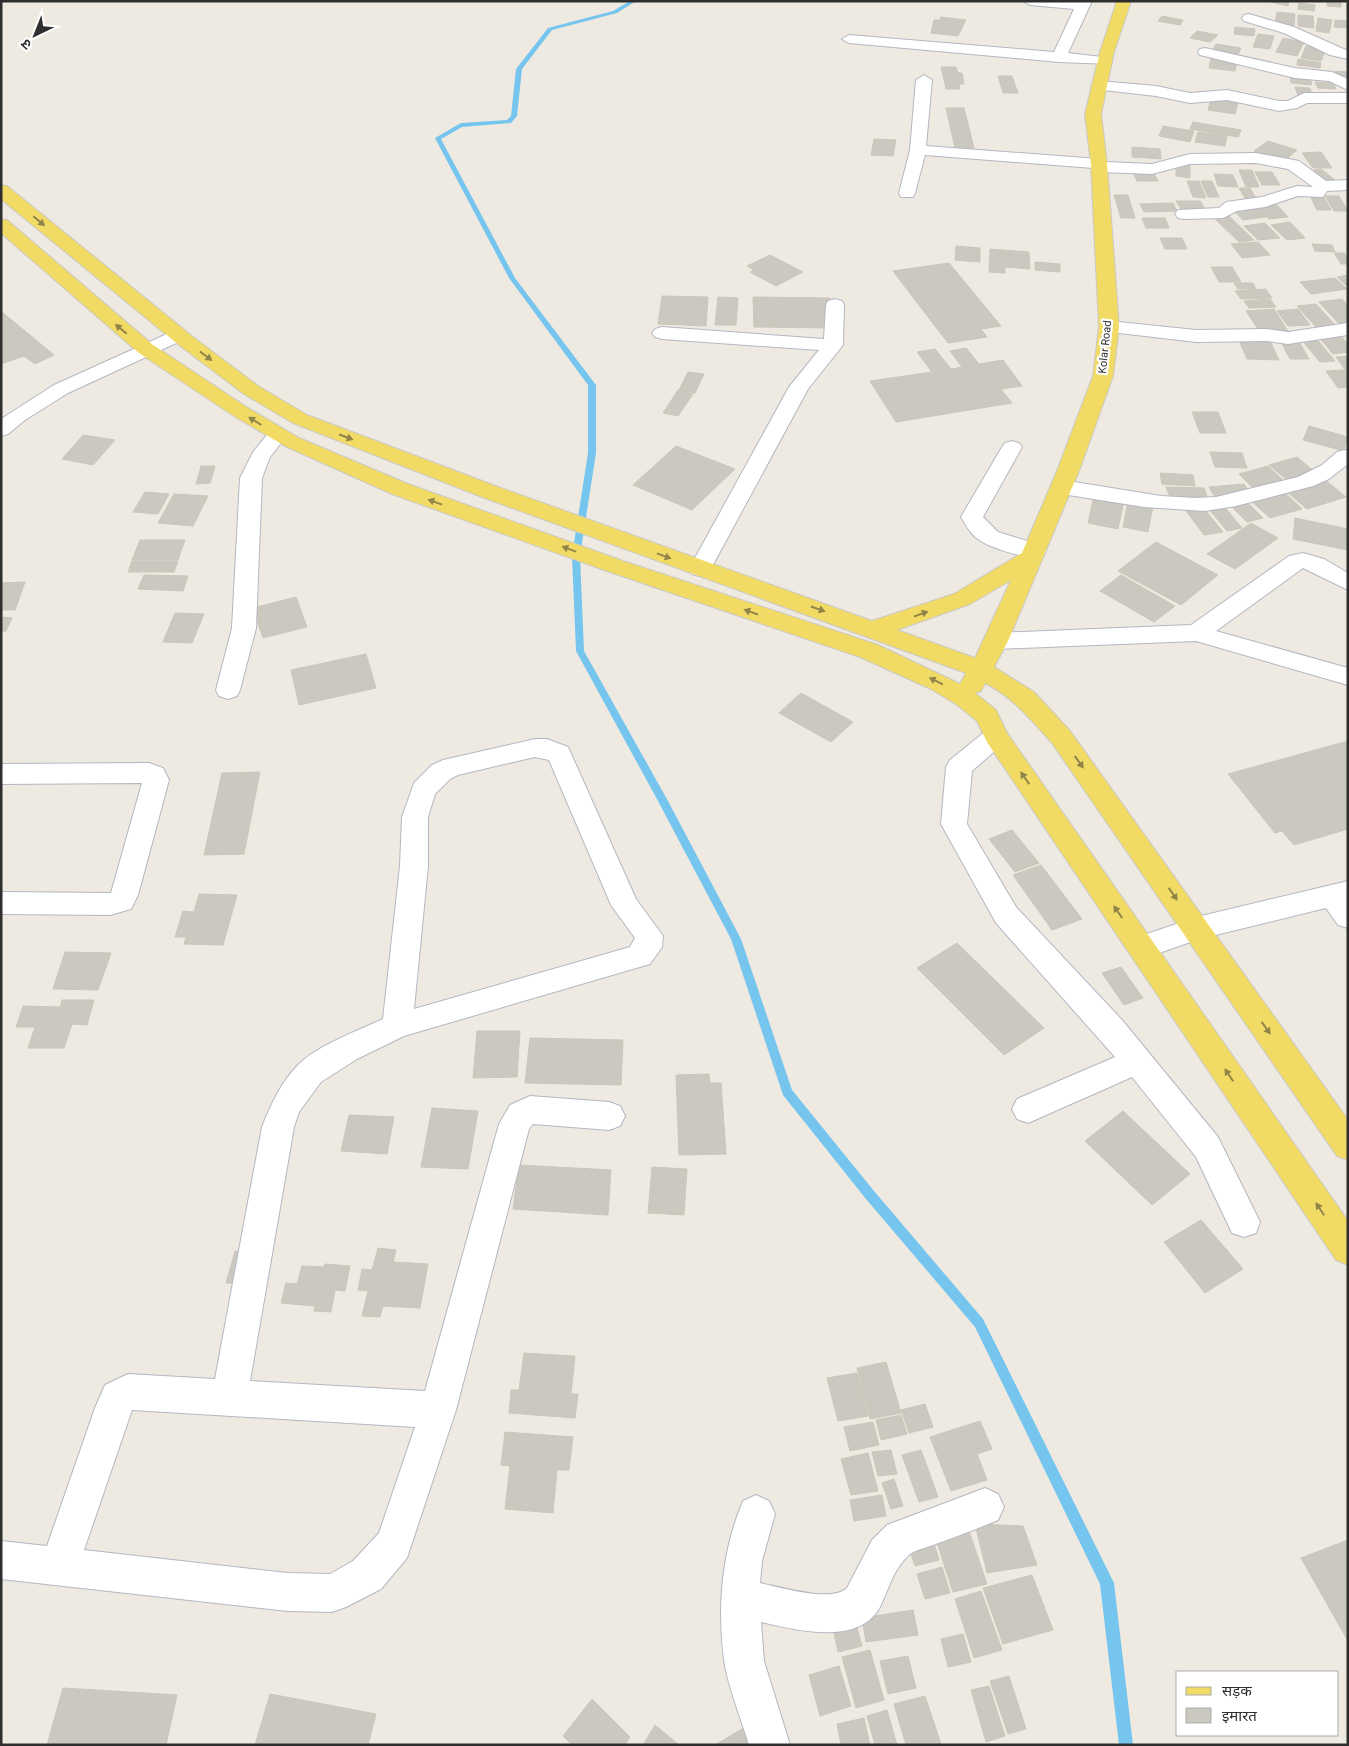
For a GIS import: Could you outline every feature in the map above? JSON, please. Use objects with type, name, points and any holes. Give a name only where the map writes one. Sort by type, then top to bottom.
[{"type":"main road","name":"Kolar Road","points":[[965,698],[982,670],[996,641],[1062,487],[1102,376],[1109,327],[1100,165],[1093,114],[1104,62],[1124,1]]},
{"type":"main road","points":[[1,190],[178,335],[251,390],[300,419],[490,492],[700,569],[875,629],[982,670],[1000,680],[1024,698],[1061,737],[1197,928],[1348,1146]]},
{"type":"main road","points":[[1,224],[146,349],[278,434],[400,489],[615,566],[869,651],[940,683],[965,698],[987,716],[996,736],[1348,1250]]},
{"type":"main road","points":[[875,629],[962,599],[1033,554]]},
{"type":"street","points":[[1030,1],[1084,4],[1060,58]]},
{"type":"street","points":[[1249,18],[1289,30],[1316,44],[1348,55]]},
{"type":"street","points":[[849,39],[1104,62]]},
{"type":"street","points":[[1205,52],[1287,72],[1332,76],[1348,85]]},
{"type":"street","points":[[907,193],[918,150],[924,80]]},
{"type":"street","points":[[1099,86],[1156,91],[1190,98],[1227,96],[1279,106],[1291,105],[1304,98],[1348,98]]},
{"type":"street","points":[[918,150],[1152,169],[1180,160],[1256,158],[1293,165],[1322,186],[1341,183],[1348,185]]},
{"type":"street","points":[[1184,214],[1222,213],[1232,206],[1265,202],[1297,191],[1317,193],[1322,186]]},
{"type":"street","points":[[700,569],[799,387],[833,345],[835,304]]},
{"type":"street","points":[[1109,327],[1196,336],[1267,335],[1288,338],[1348,329]]},
{"type":"street","points":[[662,333],[833,345]]},
{"type":"street","points":[[1,430],[38,404],[71,385],[178,335]]},
{"type":"street","points":[[228,690],[244,628],[251,478],[260,456],[278,434]]},
{"type":"street","points":[[1012,447],[972,517],[975,526],[985,534],[1033,554]]},
{"type":"street","points":[[1062,487],[1148,501],[1195,505],[1215,503],[1309,482],[1332,469],[1344,456]]},
{"type":"street","points":[[1196,633],[1297,561],[1310,562],[1348,583]]},
{"type":"street","points":[[996,641],[1196,633],[1348,677]]},
{"type":"street","points":[[996,736],[959,767],[954,824],[1006,915],[1111,1029],[1207,1147],[1244,1222]]},
{"type":"street","points":[[229,1398],[278,1127],[286,1105],[310,1073],[346,1050],[396,1026],[640,956],[648,947],[649,936],[626,905],[559,754],[554,749],[536,748],[452,767],[440,772],[423,790],[415,817],[414,866],[396,1026]]},
{"type":"street","points":[[1,774],[149,773],[154,775],[156,780],[124,895],[120,901],[110,904],[1,903]]},
{"type":"street","points":[[1142,947],[1197,928],[1342,902]]},
{"type":"street","points":[[1028,1109],[1137,1061]]},
{"type":"street","points":[[1,1560],[288,1592],[332,1593],[367,1575],[394,1545],[438,1410],[515,1124],[521,1115],[530,1110],[609,1116]]},
{"type":"street","points":[[59,1567],[118,1398],[128,1392],[438,1410]]},
{"type":"street","points":[[740,1597],[808,1612],[833,1613],[850,1609],[865,1598],[890,1545],[900,1538],[984,1507]]},
{"type":"street","points":[[756,1514],[742,1561],[740,1597],[744,1661],[770,1745]]},
{"type":"building","points":[[1267,1],[1289,1],[1288,6]]},
{"type":"building","points":[[1327,1],[1341,1],[1341,7],[1327,6]]},
{"type":"building","points":[[1299,3],[1315,5],[1314,11],[1298,9]]},
{"type":"building","points":[[1277,12],[1295,14],[1294,26],[1275,24]]},
{"type":"building","points":[[1298,15],[1313,16],[1314,28],[1298,26]]},
{"type":"building","points":[[1162,16],[1183,20],[1180,25],[1158,21]]},
{"type":"building","points":[[941,17],[966,20],[958,36],[931,33],[934,20],[940,20]]},
{"type":"building","points":[[1318,18],[1332,20],[1329,33],[1316,31]]},
{"type":"building","points":[[1335,20],[1348,21],[1348,28],[1334,27]]},
{"type":"building","points":[[1235,27],[1255,29],[1254,36],[1234,34]]},
{"type":"building","points":[[1197,31],[1218,35],[1210,42],[1190,38]]},
{"type":"building","points":[[1258,34],[1274,36],[1270,49],[1253,47]]},
{"type":"building","points":[[1283,38],[1304,42],[1297,56],[1276,52]]},
{"type":"building","points":[[1216,44],[1241,48],[1237,57],[1212,53]]},
{"type":"building","points":[[1306,46],[1326,49],[1321,61],[1301,58]]},
{"type":"building","points":[[1211,58],[1237,61],[1235,71],[1209,68]]},
{"type":"building","points":[[1298,59],[1321,63],[1320,68],[1297,65]]},
{"type":"building","points":[[941,67],[956,67],[958,73],[962,73],[964,84],[959,84],[960,89],[946,89]]},
{"type":"building","points":[[1335,71],[1348,72],[1348,79],[1339,78]]},
{"type":"building","points":[[1290,74],[1309,75],[1312,85],[1291,83]]},
{"type":"building","points":[[998,76],[1012,76],[1018,93],[1003,93]]},
{"type":"building","points":[[1315,82],[1333,83],[1336,89],[1318,88]]},
{"type":"building","points":[[1295,87],[1310,88],[1313,97],[1298,96]]},
{"type":"building","points":[[1211,99],[1238,103],[1235,114],[1208,110]]},
{"type":"building","points":[[946,108],[964,108],[974,148],[955,148]]},
{"type":"building","points":[[1193,122],[1241,130],[1238,137],[1190,129]]},
{"type":"building","points":[[1163,126],[1194,131],[1190,142],[1159,136]]},
{"type":"building","points":[[1198,132],[1227,136],[1225,146],[1195,142]]},
{"type":"building","points":[[874,139],[896,140],[893,156],[871,155]]},
{"type":"building","points":[[1268,141],[1297,150],[1284,161],[1254,151]]},
{"type":"building","points":[[1132,147],[1160,149],[1161,159],[1132,157]]},
{"type":"building","points":[[1321,152],[1332,168],[1313,168],[1302,153]]},
{"type":"building","points":[[1176,163],[1190,164],[1190,178],[1176,176]]},
{"type":"building","points":[[1321,169],[1335,180],[1323,182],[1309,171]]},
{"type":"building","points":[[1132,170],[1152,170],[1158,181],[1137,181]]},
{"type":"building","points":[[1239,170],[1252,170],[1259,187],[1246,187]]},
{"type":"building","points":[[1255,172],[1272,172],[1280,185],[1262,185]]},
{"type":"building","points":[[1214,174],[1233,175],[1238,187],[1218,186]]},
{"type":"building","points":[[1187,181],[1199,181],[1206,198],[1193,197]]},
{"type":"building","points":[[1201,181],[1212,181],[1219,197],[1208,197]]},
{"type":"building","points":[[1239,188],[1250,188],[1257,200],[1246,200]]},
{"type":"building","points":[[1309,194],[1322,194],[1331,210],[1317,210]]},
{"type":"building","points":[[1114,195],[1128,195],[1135,218],[1121,218]]},
{"type":"building","points":[[1325,196],[1339,196],[1348,211],[1334,211]]},
{"type":"building","points":[[1176,201],[1200,201],[1207,212],[1183,212]]},
{"type":"building","points":[[1173,203],[1177,211],[1144,212],[1140,204]]},
{"type":"building","points":[[1277,205],[1288,217],[1269,219],[1257,207]]},
{"type":"building","points":[[1256,207],[1266,217],[1243,220],[1233,210]]},
{"type":"building","points":[[1227,214],[1254,240],[1239,242],[1212,216]]},
{"type":"building","points":[[1142,218],[1165,218],[1169,228],[1146,228]]},
{"type":"building","points":[[1290,222],[1305,238],[1287,240],[1271,225]]},
{"type":"building","points":[[1265,223],[1280,238],[1258,240],[1244,226]]},
{"type":"building","points":[[1160,238],[1182,238],[1187,249],[1165,249]]},
{"type":"building","points":[[1258,242],[1270,255],[1242,258],[1231,244]]},
{"type":"building","points":[[1312,244],[1332,245],[1335,252],[1315,251]]},
{"type":"building","points":[[956,246],[980,248],[980,262],[955,260]]},
{"type":"building","points":[[990,249],[1029,252],[1030,269],[1005,267],[1005,273],[989,272]]},
{"type":"building","points":[[1334,253],[1345,253],[1348,264],[1341,264]]},
{"type":"building","points":[[770,255],[803,272],[776,286],[750,272],[754,270],[747,266]]},
{"type":"building","points":[[1035,262],[1060,264],[1060,272],[1035,270]]},
{"type":"building","points":[[949,263],[1001,326],[981,329],[987,337],[948,343],[893,271]]},
{"type":"building","points":[[1211,267],[1232,267],[1241,282],[1219,282]]},
{"type":"building","points":[[1348,275],[1348,287],[1337,277]]},
{"type":"building","points":[[1335,278],[1347,289],[1311,294],[1300,282]]},
{"type":"building","points":[[1234,283],[1253,283],[1256,289],[1238,289]]},
{"type":"building","points":[[1266,289],[1272,298],[1241,299],[1235,291]]},
{"type":"building","points":[[662,296],[708,297],[706,326],[658,324]]},
{"type":"building","points":[[718,297],[738,298],[736,325],[715,325]]},
{"type":"building","points":[[753,297],[830,298],[833,328],[754,327]]},
{"type":"building","points":[[1270,299],[1276,307],[1249,308],[1244,301]]},
{"type":"building","points":[[1342,299],[1348,306],[1348,324],[1340,325],[1319,302]]},
{"type":"building","points":[[1316,304],[1336,326],[1317,328],[1297,306]]},
{"type":"building","points":[[1274,309],[1288,331],[1260,332],[1246,311]]},
{"type":"building","points":[[1298,309],[1310,325],[1288,326],[1277,311]]},
{"type":"building","points":[[1,312],[54,355],[35,364],[24,356],[1,364]]},
{"type":"building","points":[[1340,335],[1348,344],[1348,352],[1333,354],[1319,337]]},
{"type":"building","points":[[1315,337],[1335,361],[1320,362],[1300,338]]},
{"type":"building","points":[[1238,338],[1269,338],[1279,360],[1247,359]]},
{"type":"building","points":[[1280,340],[1298,340],[1309,359],[1290,359]]},
{"type":"building","points":[[966,348],[979,364],[1003,360],[1022,386],[1001,389],[1012,403],[896,422],[870,381],[932,372],[917,352],[935,349],[951,369],[962,367],[950,351]]},
{"type":"building","points":[[1348,356],[1348,374],[1336,357]]},
{"type":"building","points":[[1344,370],[1348,375],[1348,387],[1338,388],[1326,371]]},
{"type":"building","points":[[688,372],[704,374],[695,393],[679,390]]},
{"type":"building","points":[[678,390],[693,394],[678,416],[663,413]]},
{"type":"building","points":[[1192,412],[1218,412],[1226,433],[1200,433]]},
{"type":"building","points":[[1309,426],[1348,437],[1344,451],[1303,440]]},
{"type":"building","points":[[83,435],[115,440],[93,465],[62,459]]},
{"type":"building","points":[[676,446],[735,469],[692,510],[633,485]]},
{"type":"building","points":[[1210,452],[1242,453],[1247,468],[1215,467]]},
{"type":"building","points":[[1297,457],[1316,473],[1288,481],[1269,465]]},
{"type":"building","points":[[201,466],[215,466],[210,483],[196,484]]},
{"type":"building","points":[[1268,466],[1285,482],[1255,490],[1239,474]]},
{"type":"building","points":[[1160,473],[1193,475],[1195,486],[1162,484]]},
{"type":"building","points":[[1324,479],[1346,497],[1307,509],[1286,491]]},
{"type":"building","points":[[1244,484],[1252,495],[1216,499],[1209,487]]},
{"type":"building","points":[[1166,487],[1204,488],[1208,499],[1171,499]]},
{"type":"building","points":[[1283,491],[1302,509],[1270,518],[1250,500]]},
{"type":"building","points":[[145,492],[169,494],[158,514],[133,512]]},
{"type":"building","points":[[174,494],[208,496],[193,526],[158,523]]},
{"type":"building","points":[[1094,495],[1124,501],[1118,529],[1088,523]]},
{"type":"building","points":[[1245,500],[1263,518],[1247,522],[1229,504]]},
{"type":"building","points":[[1128,501],[1153,506],[1148,532],[1123,527]]},
{"type":"building","points":[[1223,505],[1242,528],[1227,531],[1208,508]]},
{"type":"building","points":[[1202,506],[1223,532],[1204,535],[1184,508]]},
{"type":"building","points":[[1295,518],[1348,529],[1348,550],[1293,539]]},
{"type":"building","points":[[1251,523],[1278,538],[1235,569],[1207,554]]},
{"type":"building","points":[[140,540],[185,540],[178,560],[132,560]]},
{"type":"building","points":[[1156,542],[1218,575],[1181,605],[1118,571]]},
{"type":"building","points":[[132,561],[178,561],[174,572],[128,572]]},
{"type":"building","points":[[144,575],[188,576],[183,591],[138,589]]},
{"type":"building","points":[[1121,575],[1175,606],[1154,622],[1100,591]]},
{"type":"building","points":[[25,582],[15,610],[1,610],[1,583]]},
{"type":"building","points":[[296,597],[307,627],[263,638],[253,608]]},
{"type":"building","points":[[175,613],[204,614],[192,643],[163,642]]},
{"type":"building","points":[[1,617],[12,618],[6,631],[1,631]]},
{"type":"building","points":[[366,654],[376,688],[299,705],[291,670]]},
{"type":"building","points":[[801,693],[853,722],[831,742],[779,713]]},
{"type":"building","points":[[1348,741],[1348,829],[1294,845],[1282,831],[1275,833],[1228,774]]},
{"type":"building","points":[[260,772],[244,854],[204,855],[222,773]]},
{"type":"building","points":[[1012,830],[1039,863],[1015,872],[989,839]]},
{"type":"building","points":[[1041,865],[1082,919],[1052,930],[1013,875]]},
{"type":"building","points":[[199,894],[237,895],[223,945],[184,944],[186,937],[175,937],[183,911],[194,912]]},
{"type":"building","points":[[957,943],[1044,1028],[1004,1055],[917,968]]},
{"type":"building","points":[[65,952],[111,953],[98,990],[53,989]]},
{"type":"building","points":[[1121,967],[1143,998],[1124,1005],[1102,973]]},
{"type":"building","points":[[62,1000],[94,1000],[87,1025],[72,1024],[64,1048],[28,1048],[35,1027],[16,1027],[23,1006],[60,1007]]},
{"type":"building","points":[[477,1031],[520,1031],[517,1077],[473,1078]]},
{"type":"building","points":[[530,1038],[623,1040],[621,1085],[525,1083]]},
{"type":"building","points":[[709,1074],[710,1083],[721,1083],[726,1154],[679,1155],[676,1075]]},
{"type":"building","points":[[432,1108],[478,1111],[468,1169],[421,1167]]},
{"type":"building","points":[[1123,1111],[1190,1174],[1152,1205],[1085,1141]]},
{"type":"building","points":[[349,1115],[394,1117],[387,1154],[341,1151]]},
{"type":"building","points":[[519,1165],[611,1170],[608,1215],[513,1209]]},
{"type":"building","points":[[652,1167],[687,1169],[684,1215],[648,1213]]},
{"type":"building","points":[[1201,1220],[1243,1269],[1205,1293],[1164,1242]]},
{"type":"building","points":[[378,1248],[396,1250],[393,1262],[428,1264],[420,1308],[383,1306],[380,1317],[362,1316],[368,1291],[358,1290],[362,1269],[372,1270]]},
{"type":"building","points":[[235,1251],[254,1252],[246,1284],[226,1283]]},
{"type":"building","points":[[325,1264],[350,1266],[345,1291],[335,1290],[331,1312],[314,1311],[315,1306],[281,1303],[286,1283],[297,1284],[302,1266],[324,1267]]},
{"type":"building","points":[[524,1353],[575,1356],[571,1394],[578,1394],[575,1418],[509,1413],[511,1390],[519,1390]]},
{"type":"building","points":[[886,1362],[901,1413],[870,1419],[857,1368]]},
{"type":"building","points":[[857,1373],[868,1416],[838,1421],[827,1378]]},
{"type":"building","points":[[925,1404],[933,1427],[909,1433],[901,1410]]},
{"type":"building","points":[[901,1415],[907,1434],[881,1440],[876,1420]]},
{"type":"building","points":[[980,1421],[992,1449],[977,1454],[987,1480],[951,1491],[930,1437]]},
{"type":"building","points":[[873,1422],[879,1445],[850,1451],[844,1427]]},
{"type":"building","points":[[505,1432],[573,1437],[569,1470],[557,1470],[553,1513],[505,1509],[510,1466],[501,1465]]},
{"type":"building","points":[[891,1450],[897,1474],[878,1476],[872,1452]]},
{"type":"building","points":[[921,1450],[938,1497],[919,1502],[902,1455]]},
{"type":"building","points":[[868,1453],[878,1491],[851,1495],[841,1459]]},
{"type":"building","points":[[894,1479],[903,1506],[891,1509],[882,1483]]},
{"type":"building","points":[[882,1495],[886,1516],[854,1521],[850,1500]]},
{"type":"building","points":[[965,1519],[987,1584],[953,1592],[932,1527]]},
{"type":"building","points":[[975,1524],[1023,1526],[1037,1565],[987,1573]]},
{"type":"building","points":[[931,1533],[939,1560],[915,1566],[906,1539]]},
{"type":"building","points":[[1348,1540],[1348,1641],[1301,1558]]},
{"type":"building","points":[[942,1567],[950,1593],[925,1599],[917,1574]]},
{"type":"building","points":[[1032,1575],[1053,1630],[1003,1644],[983,1588]]},
{"type":"building","points":[[981,1591],[1002,1650],[974,1658],[955,1599]]},
{"type":"building","points":[[913,1610],[918,1635],[866,1642],[862,1618]]},
{"type":"building","points":[[856,1624],[862,1646],[838,1652],[833,1629]]},
{"type":"building","points":[[963,1634],[971,1662],[948,1667],[941,1639]]},
{"type":"building","points":[[870,1650],[884,1700],[856,1708],[842,1657]]},
{"type":"building","points":[[908,1656],[916,1688],[888,1694],[880,1661]]},
{"type":"building","points":[[839,1666],[851,1706],[820,1716],[809,1675]]},
{"type":"building","points":[[1009,1676],[1026,1729],[1008,1734],[990,1681]]},
{"type":"building","points":[[989,1686],[1005,1736],[986,1742],[971,1690]]},
{"type":"building","points":[[63,1688],[177,1695],[166,1745],[47,1745]]},
{"type":"building","points":[[270,1694],[376,1714],[368,1745],[255,1745]]},
{"type":"building","points":[[925,1696],[941,1744],[906,1745],[894,1704]]},
{"type":"building","points":[[592,1699],[630,1737],[625,1745],[572,1745],[563,1736]]},
{"type":"building","points":[[887,1710],[897,1745],[875,1745],[867,1716]]},
{"type":"building","points":[[864,1718],[870,1745],[841,1745],[837,1724]]},
{"type":"building","points":[[752,1723],[762,1745],[715,1745]]},
{"type":"building","points":[[655,1725],[679,1745],[643,1745]]},
{"type":"waterway","points":[[634,1],[615,12],[550,29],[519,69],[514,116],[509,122],[461,125],[438,138],[512,278],[592,385],[592,453],[576,556],[580,651],[663,801],[736,939],[787,1092],[870,1195],[979,1323],[1107,1583],[1126,1745]]}]
